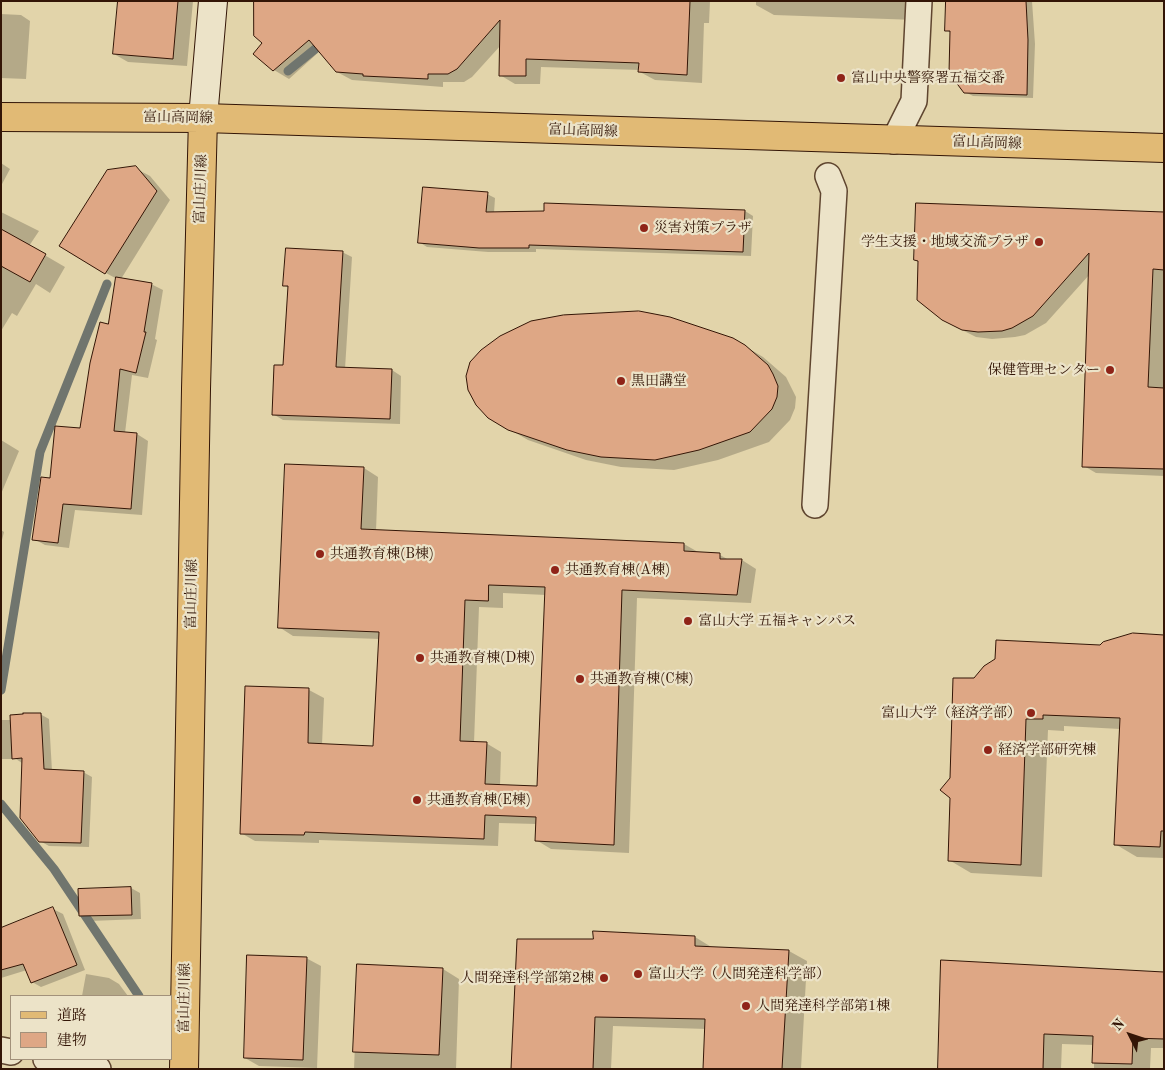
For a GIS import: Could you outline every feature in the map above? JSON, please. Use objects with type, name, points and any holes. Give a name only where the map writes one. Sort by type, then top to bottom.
[{"type":"main road","name":"富山高岡線","points":[[1,117],[203,118],[1164,148]]},
{"type":"main road","name":"富山庄川線","points":[[184,1069],[203,118]]},
{"type":"street","points":[[203,118],[213,1]]},
{"type":"street","points":[[894,140],[914,101],[919,1]]},
{"type":"street","points":[[815,506],[834,191],[828,176]]},
{"type":"street","points":[[51,1060],[98,1069]]},
{"type":"building","points":[[118,1],[178,1],[173,59],[113,54]]},
{"type":"building","points":[[254,1],[690,1],[687,75],[638,72],[639,63],[526,59],[526,76],[499,76],[500,20],[457,69],[448,74],[428,74],[428,79],[363,76],[363,74],[336,72],[309,40],[273,71],[253,54],[262,43],[254,36]]},
{"type":"building","points":[[946,1],[1026,1],[1028,40],[1027,95],[964,93],[949,73],[950,31],[945,31]]},
{"type":"building","points":[[136,166],[157,191],[105,274],[59,246],[107,170]]},
{"type":"building","points":[[423,187],[488,192],[486,212],[544,211],[544,203],[745,210],[743,252],[529,245],[529,248],[479,248],[418,243]]},
{"type":"building","points":[[916,203],[1164,212],[1164,270],[1153,269],[1148,387],[1164,388],[1164,469],[1082,467],[1089,253],[1033,316],[1012,328],[1002,331],[978,332],[962,330],[942,320],[917,300],[918,261],[914,260]]},
{"type":"building","points":[[1,229],[46,254],[30,282],[1,266]]},
{"type":"building","points":[[286,248],[343,251],[336,367],[392,369],[390,419],[272,415],[274,365],[283,365],[288,286],[283,286]]},
{"type":"building","points":[[116,277],[152,283],[144,332],[146,332],[136,373],[120,369],[114,431],[137,433],[131,509],[63,504],[58,543],[32,540],[41,477],[50,478],[55,426],[80,428],[90,363],[100,322],[108,324]]},
{"type":"building","name":"黒田講堂","points":[[639,311],[670,317],[733,338],[745,345],[768,365],[773,374],[778,386],[777,397],[772,409],[750,432],[699,450],[655,460],[601,457],[567,450],[508,430],[488,418],[476,405],[468,390],[466,376],[470,362],[481,350],[500,336],[531,321],[563,315]]},
{"type":"building","points":[[285,464],[364,467],[361,529],[684,543],[684,551],[720,553],[720,559],[742,559],[737,595],[622,590],[614,845],[535,841],[536,817],[485,815],[484,839],[305,832],[304,835],[240,834],[245,686],[309,688],[308,743],[373,746],[379,632],[278,628]],"holes":[[[489,585],[545,587],[537,786],[485,784],[487,742],[460,741],[465,600],[488,601]]]},
{"type":"building","name":"経済学部研究棟","points":[[1133,633],[1164,635],[1164,831],[1161,831],[1160,847],[1114,845],[1120,718],[1043,715],[1043,719],[1026,719],[1021,865],[948,861],[950,798],[940,790],[950,778],[953,678],[974,678],[984,666],[995,659],[996,640],[1100,645],[1103,642]]},
{"type":"building","points":[[41,713],[44,769],[84,771],[81,843],[39,842],[20,818],[22,758],[12,759],[10,715]]},
{"type":"building","points":[[131,887],[132,915],[79,916],[78,889]]},
{"type":"building","points":[[53,907],[77,965],[31,983],[23,964],[1,970],[1,928]]},
{"type":"building","name":"人間発達科学部第2棟","points":[[593,931],[695,936],[695,946],[789,950],[782,1069],[703,1069],[705,1019],[595,1017],[593,1069],[511,1069],[517,939],[593,939]]},
{"type":"building","points":[[247,955],[307,957],[303,1060],[244,1058]]},
{"type":"building","points":[[941,960],[1164,972],[1164,1039],[1133,1038],[1132,1064],[1092,1063],[1093,1036],[1044,1034],[1043,1069],[938,1069]]},
{"type":"building","points":[[357,964],[443,968],[439,1055],[353,1052]]},
{"type":"waterway","points":[[288,71],[325,41]]},
{"type":"waterway","points":[[1,690],[40,452],[107,284]]},
{"type":"waterway","points":[[1,804],[54,869],[138,995]]},
{"type":"place","name":"富山中央警察署五福交番","points":[[841,78]]},
{"type":"place","name":"災害対策プラザ","points":[[644,228]]},
{"type":"place","name":"学生支援・地域交流プラザ","points":[[1039,242]]},
{"type":"place","name":"保健管理センター","points":[[1110,370]]},
{"type":"place","name":"黒田講堂","points":[[621,381]]},
{"type":"place","name":"共通教育棟(B棟)","points":[[320,554]]},
{"type":"place","name":"共通教育棟(A棟)","points":[[555,570]]},
{"type":"place","name":"富山大学 五福キャンパス","points":[[688,621]]},
{"type":"place","name":"共通教育棟(D棟)","points":[[420,658]]},
{"type":"place","name":"共通教育棟(C棟)","points":[[580,679]]},
{"type":"place","name":"富山大学（経済学部）","points":[[1031,713]]},
{"type":"place","name":"経済学部研究棟","points":[[988,750]]},
{"type":"place","name":"共通教育棟(E棟)","points":[[417,800]]},
{"type":"place","name":"富山大学（人間発達科学部）","points":[[638,974]]},
{"type":"place","name":"人間発達科学部第2棟","points":[[604,978]]},
{"type":"place","name":"人間発達科学部第1棟","points":[[746,1006]]}]
